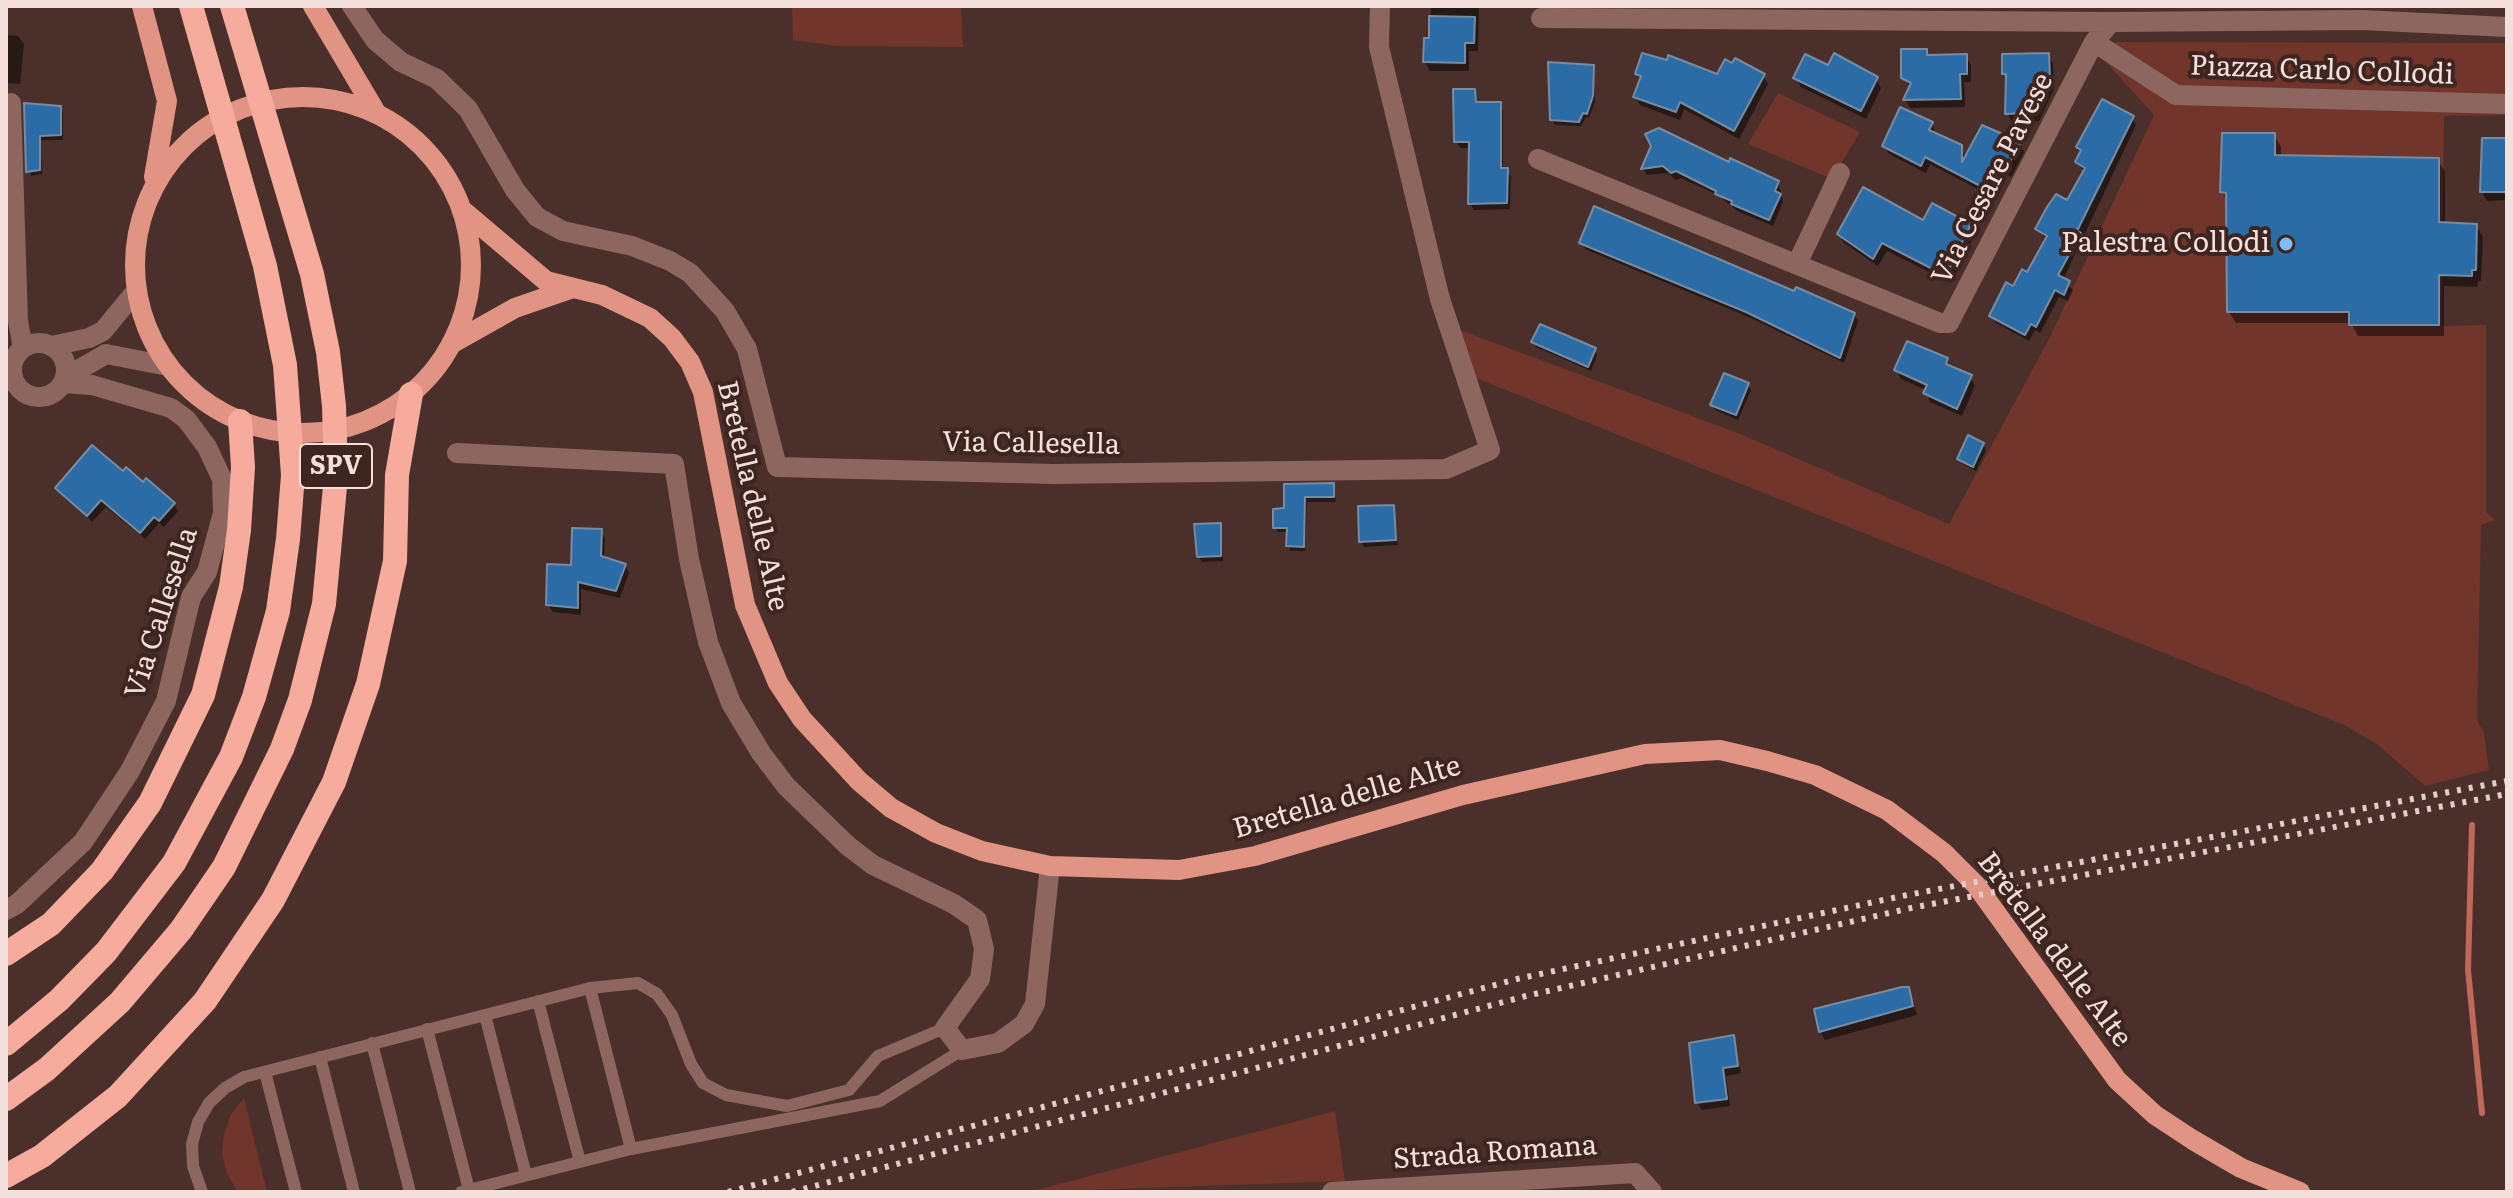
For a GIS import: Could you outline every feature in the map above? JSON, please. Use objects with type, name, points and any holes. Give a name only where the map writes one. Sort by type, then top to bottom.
[{"type":"highway","name":"SPV","points":[[6,1044],[59,1000],[106,952],[174,863],[209,804],[237,742],[258,685],[278,611],[293,475],[285,365],[265,266],[191,6]]},
{"type":"highway","name":"SPV","points":[[6,1099],[47,1069],[120,1002],[173,940],[224,867],[282,749],[300,700],[324,604],[333,537],[336,463],[328,352],[308,260],[232,6]]},
{"type":"highway","points":[[6,1176],[42,1156],[118,1096],[205,1001],[273,900],[334,782],[368,684],[395,561],[397,475],[411,394]]},
{"type":"highway","points":[[6,954],[51,924],[102,871],[150,803],[203,695],[231,587],[248,424]]},
{"type":"main road","points":[[142,6],[167,101],[152,189]]},
{"type":"main road","points":[[313,6],[377,114]]},
{"type":"main road","points":[[314,97],[346,103],[377,114],[405,131],[428,153],[447,180],[461,209],[471,264],[463,318],[434,371],[411,394],[381,414],[347,427],[311,433],[275,431],[248,424],[189,389],[168,366],[150,336],[136,291],[134,266],[138,226],[152,189],[169,161],[192,137],[219,118],[249,105],[281,98],[314,97]]},
{"type":"main road","name":"Bretella delle Alte","points":[[461,209],[546,281],[602,295],[650,318],[672,338],[690,362],[703,392],[745,605],[778,683],[827,750],[891,808],[936,833],[982,851],[1050,866],[1179,870],[1255,856],[1463,795],[1645,754],[1720,750],[1815,775],[1887,810],[1944,853],[1976,885],[2117,1080],[2155,1115],[2241,1168],[2300,1192]]},
{"type":"main road","points":[[451,344],[515,308],[542,296],[574,289]]},
{"type":"street","name":"Via Callesella","points":[[352,6],[375,40],[401,62],[437,79],[468,109],[515,190],[537,217],[563,231],[632,246],[670,261],[690,273],[725,311],[747,349],[777,467],[1053,474],[1446,469],[1490,450],[1440,299],[1379,47],[1380,6]]},
{"type":"street","name":"Piazza Carlo Collodi","points":[[1541,18],[2111,22],[2362,13],[2507,27]]},
{"type":"street","points":[[2094,42],[2111,22]]},
{"type":"street","name":"Piazza Carlo Collodi","points":[[2094,42],[2176,95],[2507,104]]},
{"type":"street","name":"Via Cesare Pavese","points":[[1538,159],[1940,323],[1949,323],[2094,42]]},
{"type":"street","points":[[11,103],[12,251],[23,348]]},
{"type":"street","points":[[1797,264],[1840,173]]},
{"type":"street","points":[[136,291],[103,331],[76,342],[52,346],[38,343],[23,348],[13,362],[14,380],[19,388],[35,397],[44,396],[106,354],[168,366]]},
{"type":"street","points":[[52,346],[64,359],[64,380]]},
{"type":"street","name":"Via Callesella","points":[[6,910],[17,904],[83,842],[130,771],[166,701],[191,597],[207,572],[223,513],[222,479],[207,447],[186,419],[171,408],[64,380]]},
{"type":"street","points":[[457,453],[674,464],[689,559],[708,642],[731,703],[761,753],[786,786],[848,846],[873,865],[954,904],[977,920],[984,949],[980,979],[945,1028],[962,1050],[998,1043],[1024,1024],[1035,1004],[1050,866]]},
{"type":"street","name":"Strada Romana","points":[[1332,1192],[1635,1173],[1652,1192]]},
{"type":"lane","points":[[202,1192],[193,1166],[192,1144],[198,1122],[209,1103],[225,1088],[244,1077],[590,988],[638,983],[657,994],[672,1015],[691,1064],[703,1083],[726,1095],[787,1106],[849,1090],[878,1056],[945,1028]]},
{"type":"lane","points":[[590,988],[631,1149]]},
{"type":"lane","points":[[538,1001],[580,1162]]},
{"type":"lane","points":[[485,1015],[526,1175]]},
{"type":"lane","points":[[427,1029],[465,1191],[631,1149],[880,1101],[962,1050]]},
{"type":"lane","points":[[372,1043],[410,1192]]},
{"type":"lane","points":[[320,1057],[354,1192]]},
{"type":"lane","points":[[265,1072],[296,1192]]},
{"type":"shaded area","points":[[792,6],[961,6],[963,47],[837,46],[793,40]]},
{"type":"shaded area","points":[[2116,42],[2507,43],[2507,115],[2444,116],[2442,326],[2486,325],[2486,512],[2495,520],[2481,525],[2477,720],[2484,733],[2489,770],[2425,786],[2377,744],[2344,725],[1471,376],[1457,329],[1738,433],[1949,524],[2049,339],[2154,115],[2104,60]]},
{"type":"shaded area","points":[[1778,93],[1860,132],[1832,179],[1748,144]]},
{"type":"shaded area","points":[[244,1098],[267,1192],[238,1192],[227,1174],[222,1154],[224,1134],[231,1114]]},
{"type":"shaded area","points":[[1335,1111],[1345,1181],[1029,1192]]},
{"type":"building","points":[[1429,16],[1475,17],[1474,43],[1465,43],[1465,63],[1423,62],[1424,38],[1429,38]]},
{"type":"building","points":[[1901,49],[1927,49],[1927,55],[1967,54],[1967,74],[1960,74],[1961,99],[1903,100],[1911,83],[1901,78]]},
{"type":"building","points":[[1642,53],[1667,60],[1668,55],[1717,74],[1725,59],[1732,63],[1735,58],[1765,74],[1734,131],[1680,102],[1676,112],[1633,97],[1641,76],[1635,74]]},
{"type":"building","points":[[1834,53],[1878,77],[1861,111],[1793,78],[1805,54],[1828,65]]},
{"type":"building","points":[[2049,53],[2050,79],[2034,113],[2005,114],[2006,74],[2002,74],[2002,54]]},
{"type":"building","points":[[1548,62],[1594,65],[1593,96],[1587,114],[1583,113],[1579,122],[1550,120]]},
{"type":"building","points":[[1453,89],[1475,89],[1476,102],[1501,102],[1501,168],[1508,168],[1507,203],[1468,204],[1469,142],[1454,142]]},
{"type":"building","points":[[2102,99],[2134,116],[2077,231],[2081,233],[2058,275],[2070,281],[2064,295],[2055,290],[2036,327],[2031,324],[2025,335],[1989,316],[2006,282],[2013,286],[2022,269],[2027,272],[2047,236],[2035,229],[2047,207],[2056,194],[2067,200],[2085,168],[2075,162],[2081,150],[2076,147]]},
{"type":"building","points":[[24,103],[61,106],[61,135],[40,136],[40,170],[26,172]]},
{"type":"building","points":[[1900,107],[1933,122],[1929,130],[1962,145],[1962,162],[1982,125],[2021,142],[2006,169],[2001,166],[1986,189],[1925,157],[1921,166],[1882,146]]},
{"type":"building","points":[[1659,128],[1729,162],[1730,158],[1779,181],[1775,191],[1781,194],[1769,220],[1731,204],[1732,201],[1715,194],[1716,191],[1676,171],[1671,173],[1663,166],[1641,169],[1651,146],[1645,134]]},
{"type":"building","points":[[2222,133],[2275,133],[2275,155],[2439,158],[2439,222],[2477,224],[2476,270],[2472,270],[2472,276],[2439,275],[2439,325],[2349,325],[2349,312],[2227,312],[2226,193],[2220,192]]},
{"type":"building","points":[[2482,138],[2507,138],[2507,192],[2480,192]]},
{"type":"building","points":[[1863,187],[1923,220],[1932,203],[1971,224],[1946,276],[1882,243],[1873,259],[1837,234]]},
{"type":"building","points":[[1594,206],[1794,291],[1796,287],[1855,313],[1840,358],[1746,312],[1579,243]]},
{"type":"building","points":[[1540,324],[1596,348],[1588,367],[1531,342]]},
{"type":"building","points":[[1907,341],[1948,358],[1946,364],[1972,375],[1957,409],[1923,393],[1927,385],[1894,370]]},
{"type":"building","points":[[1724,373],[1749,383],[1736,415],[1710,405]]},
{"type":"building","points":[[1968,435],[1984,443],[1973,467],[1957,459]]},
{"type":"building","points":[[92,445],[123,471],[126,467],[143,482],[146,478],[175,503],[159,521],[154,517],[140,533],[101,500],[87,516],[55,488]]},
{"type":"building","points":[[1334,483],[1334,497],[1305,497],[1304,547],[1286,546],[1287,528],[1273,528],[1273,509],[1284,508],[1284,484]]},
{"type":"building","points":[[1394,505],[1396,540],[1359,542],[1358,506]]},
{"type":"building","points":[[1221,523],[1221,556],[1197,557],[1194,524]]},
{"type":"building","points":[[572,528],[602,529],[601,556],[626,564],[616,591],[578,582],[578,608],[546,605],[547,564],[571,565]]},
{"type":"building","points":[[1909,987],[1913,1006],[1819,1032],[1814,1009]]},
{"type":"building","points":[[1734,1035],[1738,1066],[1723,1068],[1727,1099],[1695,1103],[1689,1043]]},
{"type":"waterway","points":[[2472,825],[2468,970],[2482,1113]]},
{"type":"railway","points":[[728,1192],[1517,979],[1902,896],[2507,781]]},
{"type":"railway","points":[[792,1192],[1526,996],[1911,908],[2507,794]]},
{"type":"place","name":"Palestra Collodi","points":[[2286,244]]}]
